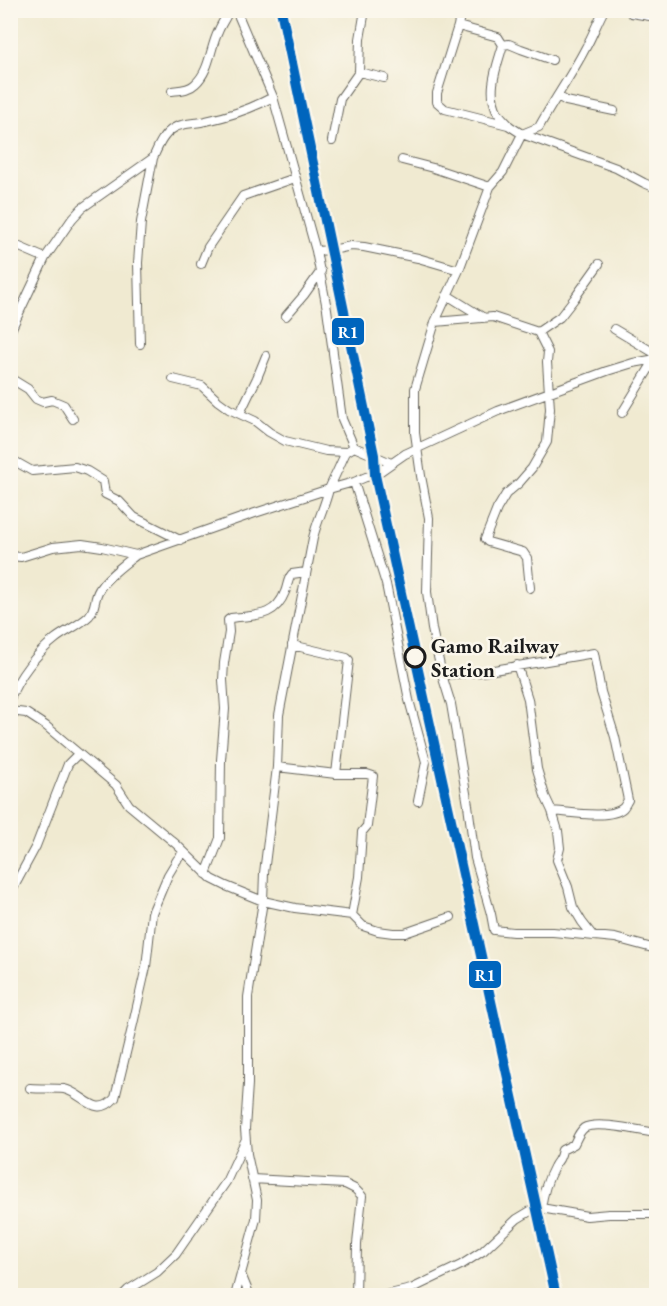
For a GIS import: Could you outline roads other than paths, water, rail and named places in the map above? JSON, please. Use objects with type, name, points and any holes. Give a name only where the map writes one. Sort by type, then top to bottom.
[{"type":"street","points":[[172,91],[187,89],[195,85],[209,60],[217,32],[229,10]]},
{"type":"street","points":[[235,1296],[256,1219],[257,1200],[245,1129],[248,1084],[248,997],[263,901],[264,873],[277,767],[279,715],[317,524],[329,489],[350,450],[342,419],[327,309],[316,251],[273,97],[236,10]]},
{"type":"street","points":[[332,141],[340,99],[359,72],[360,39],[365,10]]},
{"type":"street","points":[[461,10],[437,93],[437,102],[445,109],[508,125]]},
{"type":"street","points":[[604,10],[585,49],[558,96],[550,105],[539,128],[522,134],[503,172],[490,187],[459,270],[435,322],[415,389],[415,433],[429,518],[427,592],[432,629],[451,704],[475,858],[494,930],[554,932],[615,938],[657,949]]},
{"type":"street","points":[[628,10],[631,13],[657,17]]},
{"type":"street","points":[[458,26],[498,37],[503,45],[495,72],[492,94],[498,113],[508,125],[522,134],[616,168],[657,188]]},
{"type":"street","points":[[503,45],[509,44],[552,60]]},
{"type":"street","points":[[359,72],[384,78]]},
{"type":"street","points":[[558,96],[566,101],[614,111]]},
{"type":"street","points":[[140,344],[138,263],[141,222],[153,158],[158,146],[167,132],[176,126],[236,114],[273,97]]},
{"type":"street","points":[[10,332],[45,258],[72,219],[82,208],[153,158]]},
{"type":"street","points":[[402,160],[490,187]]},
{"type":"street","points":[[201,264],[208,248],[243,196],[295,178]]},
{"type":"street","points":[[15,245],[45,258]]},
{"type":"street","points":[[316,251],[351,246],[364,247],[418,258],[459,270]]},
{"type":"street","points":[[538,332],[560,317],[599,264]]},
{"type":"street","points":[[286,316],[321,271]]},
{"type":"street","points":[[447,295],[484,318]]},
{"type":"street","points":[[435,322],[493,317],[538,332],[548,352],[547,442],[532,468],[506,494],[485,539],[488,542],[523,552],[527,558],[530,588]]},
{"type":"street","points":[[614,328],[656,357]]},
{"type":"street","points":[[240,413],[266,356]]},
{"type":"street","points":[[10,699],[37,655],[54,640],[88,617],[93,610],[99,590],[111,576],[136,555],[255,513],[375,475],[417,447],[498,411],[607,371],[656,357]]},
{"type":"street","points":[[622,413],[656,357]]},
{"type":"street","points":[[10,378],[28,389],[36,399],[43,402],[52,400],[64,405],[73,419]]},
{"type":"street","points":[[172,379],[202,386],[229,409],[255,421],[285,441],[326,451],[350,450],[391,463]]},
{"type":"street","points":[[10,457],[32,471],[75,467],[87,471],[103,481],[105,494],[119,501],[134,517],[180,540]]},
{"type":"street","points":[[354,482],[386,584],[409,700],[426,762],[418,801]]},
{"type":"street","points":[[10,556],[21,557],[53,547],[82,544],[136,555]]},
{"type":"street","points":[[206,874],[220,838],[222,734],[225,710],[222,680],[229,632],[228,620],[264,614],[277,608],[292,574],[306,572]]},
{"type":"street","points":[[292,645],[349,660],[336,774]]},
{"type":"street","points":[[442,675],[482,672],[594,653],[601,692],[615,736],[628,800],[623,809],[613,813],[599,815],[552,811]]},
{"type":"street","points":[[517,665],[528,699],[537,770],[558,831],[560,848],[558,860],[573,907],[593,936]]},
{"type":"street","points":[[10,711],[26,713],[46,726],[116,785],[129,805],[212,879],[263,901],[295,908],[352,915],[363,926],[378,931],[405,933],[452,917]]},
{"type":"street","points":[[10,894],[36,846],[68,764],[78,754]]},
{"type":"street","points":[[277,767],[373,776],[367,826],[362,832],[359,877],[352,915]]},
{"type":"street","points":[[30,1088],[71,1091],[90,1105],[99,1107],[109,1104],[115,1098],[146,967],[152,914],[168,875],[184,852]]},
{"type":"street","points":[[541,1208],[545,1186],[554,1166],[560,1159],[561,1150],[574,1144],[579,1133],[586,1127],[598,1125],[657,1133]]},
{"type":"street","points":[[122,1296],[157,1272],[176,1254],[226,1182],[246,1139]]},
{"type":"street","points":[[252,1179],[345,1184],[362,1196],[357,1244],[356,1296]]},
{"type":"street","points":[[381,1296],[411,1289],[461,1265],[483,1251],[517,1219],[532,1210],[541,1208],[587,1216],[657,1214]]},
{"type":"street","points":[[241,1273],[250,1296]]},
{"type":"place","name":"Gamo Railway Station","points":[[415,657]]}]
